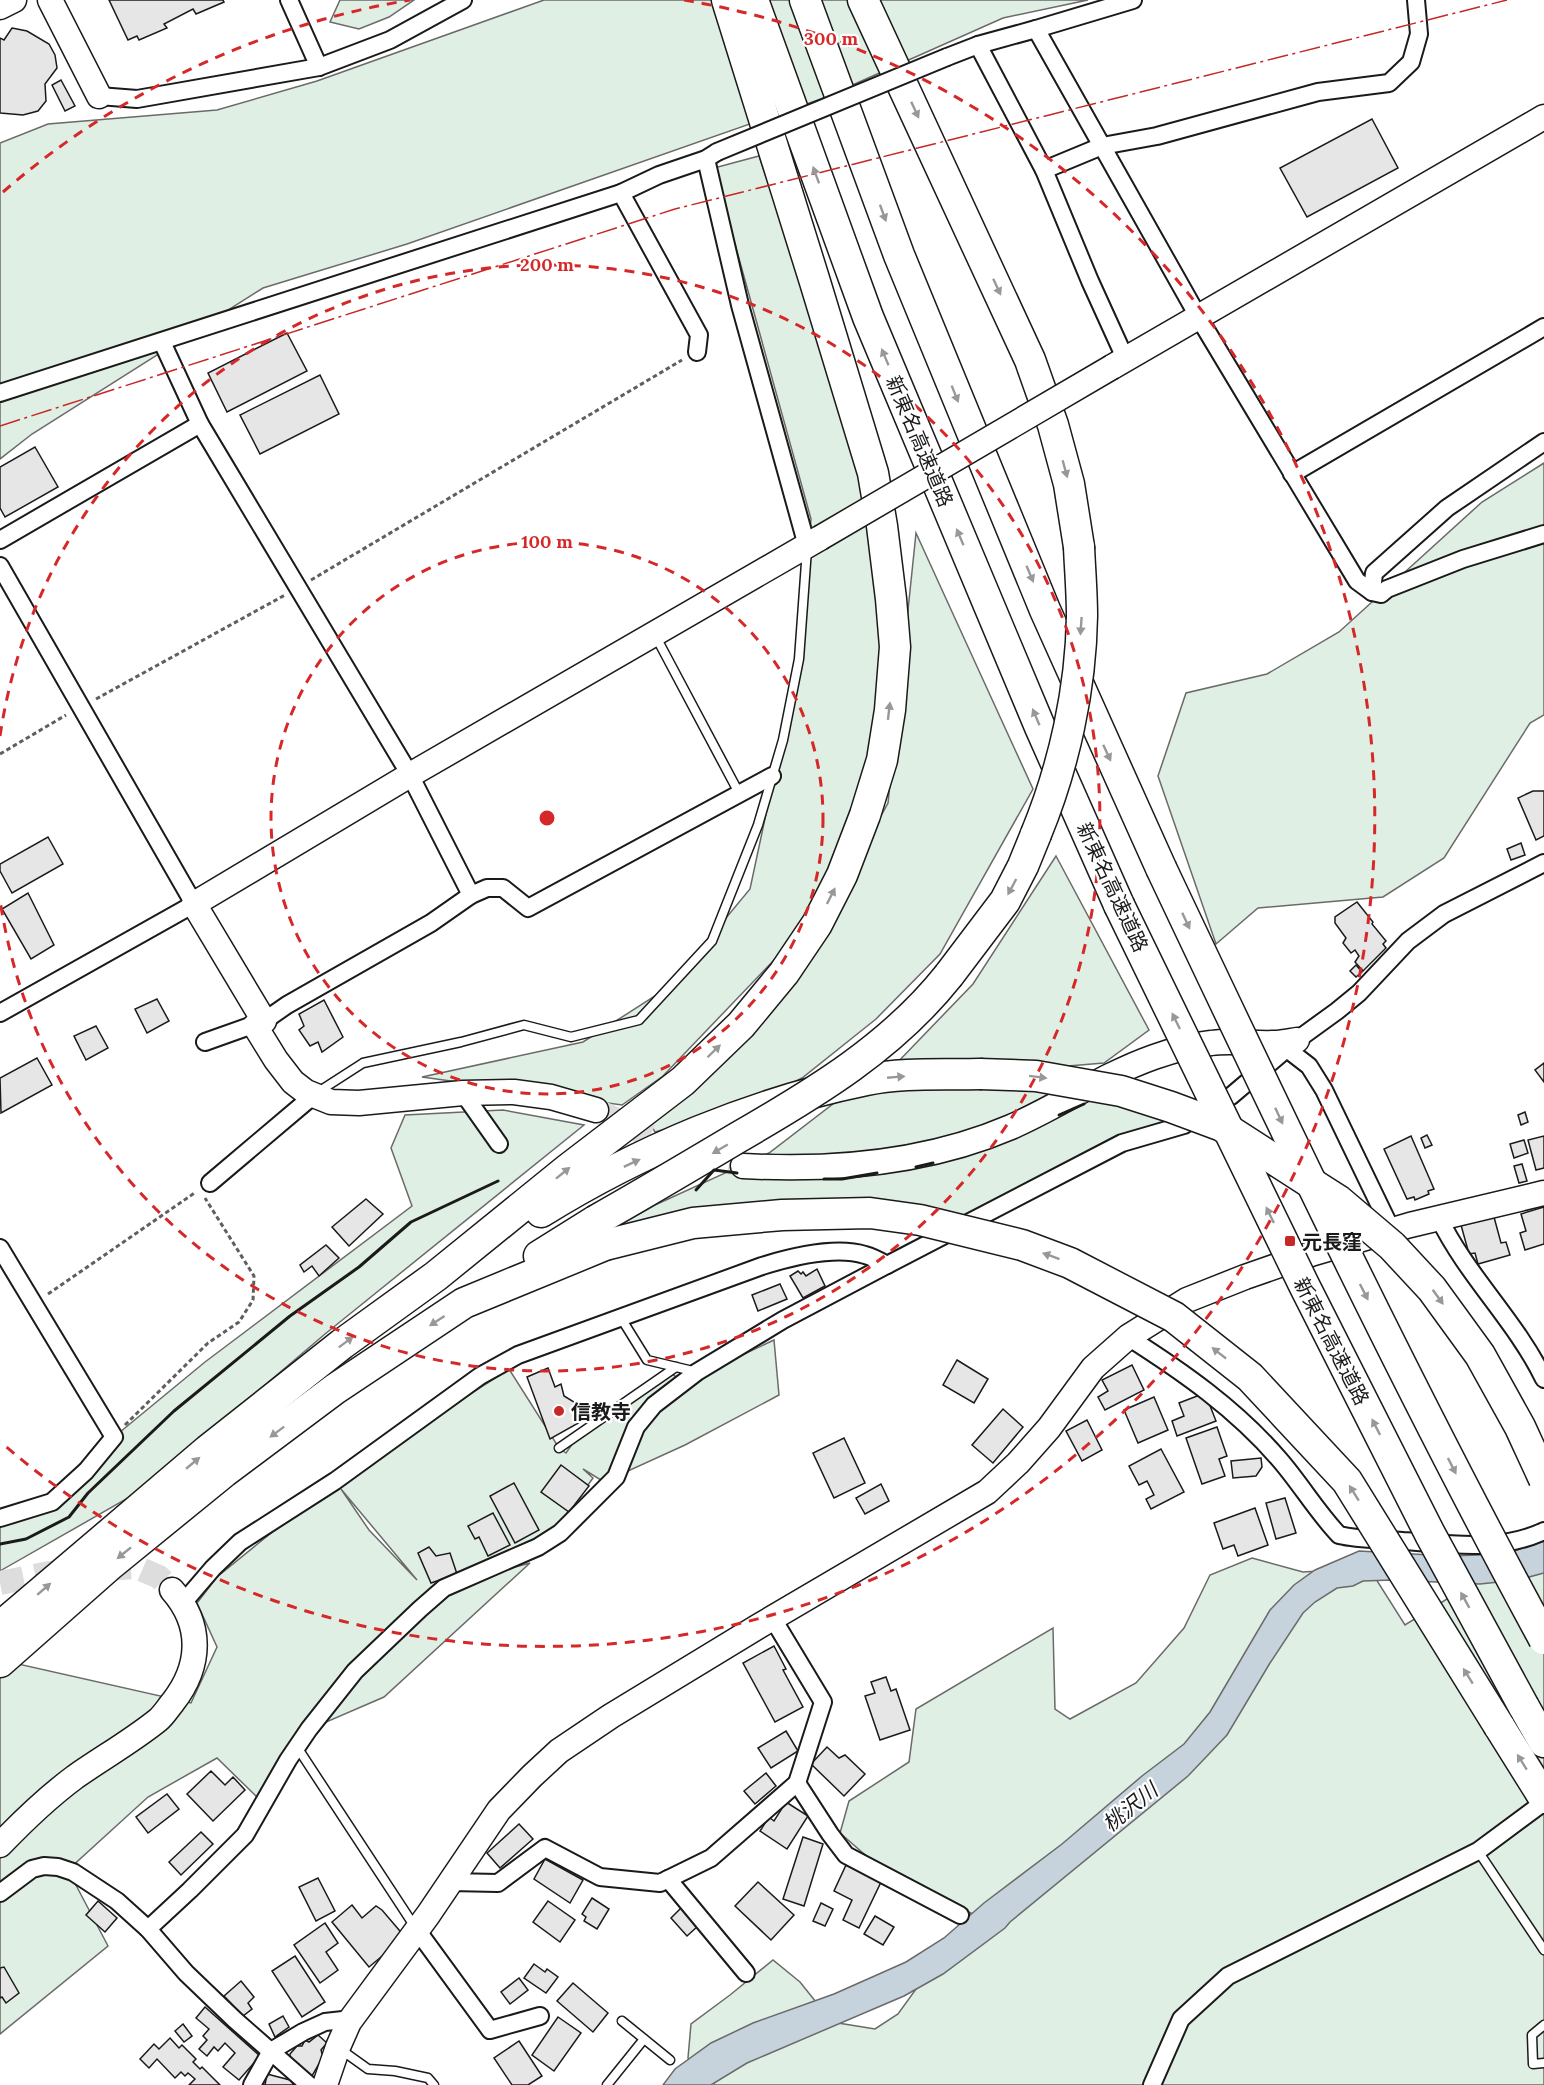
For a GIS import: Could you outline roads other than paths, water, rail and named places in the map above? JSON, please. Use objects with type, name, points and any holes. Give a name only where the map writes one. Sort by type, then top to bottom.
[{"type":"highway","points":[[0,1627],[208,1450],[342,1344],[436,1276],[568,1169],[683,1081],[741,1025],[784,973],[817,924],[842,875],[865,815],[882,760],[890,710],[895,647],[891,599],[873,473],[727,0]]},
{"type":"highway","name":"新東名高速道路","points":[[753,0],[873,328],[1031,705],[1119,905],[1393,1462],[1544,1742]]},
{"type":"highway","points":[[805,0],[895,245],[942,363],[1045,610],[1161,868],[1350,1266],[1479,1520],[1544,1639]]},
{"type":"highway","points":[[0,1662],[111,1564],[224,1472],[335,1389],[464,1303],[600,1233],[813,1094],[865,1057],[910,1019],[949,975],[1005,901],[1023,867],[1050,802],[1068,731],[1076,682],[1082,616],[1079,547],[1069,484],[1053,425],[1030,360],[864,0]]},
{"type":"highway","points":[[436,1276],[575,1191],[719,1122],[771,1105],[867,1079],[980,1074],[1036,1076],[1121,1091],[1222,1126],[1339,1201],[1392,1246],[1432,1288],[1480,1355],[1520,1427],[1544,1479]]},
{"type":"highway","points":[[600,1233],[782,1215],[870,1213],[920,1220],[1022,1245],[1070,1263],[1174,1317],[1250,1377],[1347,1481],[1544,1800]]},
{"type":"street","points":[[0,6],[14,0]]},
{"type":"street","points":[[50,0],[99,96],[136,99],[319,67],[390,40],[464,0]]},
{"type":"street","points":[[290,0],[319,67]]},
{"type":"street","points":[[0,393],[621,194],[659,175],[978,45],[1133,0]]},
{"type":"street","points":[[1044,170],[1102,147],[1156,136],[1318,92],[1389,83],[1411,62],[1419,33],[1416,0]]},
{"type":"street","points":[[1036,29],[1199,318],[1357,581],[1372,592],[1381,594],[1387,589],[1463,559],[1544,534]]},
{"type":"street","points":[[978,45],[1044,170],[1090,281],[1119,362]]},
{"type":"street","points":[[0,1013],[194,904],[410,775],[1544,117]]},
{"type":"street","points":[[712,155],[740,305],[814,542]]},
{"type":"street","points":[[621,194],[699,335],[697,352]]},
{"type":"street","points":[[1292,474],[1544,327]]},
{"type":"street","points":[[162,342],[200,424],[410,775],[471,895]]},
{"type":"street","points":[[0,540],[200,424]]},
{"type":"street","points":[[1372,592],[1374,573],[1447,508],[1544,442]]},
{"type":"street","points":[[0,566],[194,904],[264,1021]]},
{"type":"street","points":[[596,1110],[551,1097],[514,1092],[463,1093],[359,1103],[332,1102],[306,1092],[293,1082],[255,1026],[287,1005],[431,923],[471,895],[487,888],[503,888],[528,908],[772,776]]},
{"type":"street","points":[[148,1929],[245,1835],[309,1729],[355,1671],[389,1636],[444,1588],[538,1547],[561,1533],[616,1477],[636,1427],[654,1405],[697,1372],[783,1320],[1122,1143],[1184,1125],[1232,1096],[1292,1044],[1359,993],[1408,941],[1444,914],[1544,863]]},
{"type":"street","points":[[205,1042],[264,1021]]},
{"type":"street","points":[[743,1166],[826,1167],[898,1160],[953,1147],[1011,1127],[1111,1076],[1154,1057],[1211,1043],[1292,1044],[1324,1090],[1392,1231]]},
{"type":"street","points":[[463,1093],[499,1144]]},
{"type":"street","points":[[210,1183],[314,1095]]},
{"type":"street","points":[[325,2085],[338,2047],[352,2019],[417,1930],[499,1810],[559,1751],[611,1716],[987,1492],[1018,1463],[1049,1428],[1093,1368],[1128,1337],[1187,1300],[1314,1253],[1439,1218],[1544,1193]]},
{"type":"street","points":[[1439,1218],[1454,1247],[1519,1337],[1544,1379]]},
{"type":"street","points":[[0,1248],[114,1437],[86,1471],[52,1502],[0,1518]]},
{"type":"street","points":[[0,1845],[74,1778],[160,1718],[178,1695],[191,1670],[196,1646],[192,1624],[177,1596],[213,1568],[240,1542],[335,1481],[480,1376],[518,1355],[762,1266],[797,1256],[834,1252],[864,1254],[887,1265]]},
{"type":"street","points":[[1128,1337],[1174,1366],[1244,1421],[1279,1459],[1339,1535],[1476,1545],[1522,1540],[1544,1531]]},
{"type":"street","points":[[450,1882],[498,1883],[545,1848],[600,1878],[660,1882],[711,1858],[797,1783],[823,1702],[773,1619]]},
{"type":"street","points":[[797,1783],[846,1855],[960,1915]]},
{"type":"street","points":[[1152,2085],[1181,2019],[1227,1976],[1478,1851],[1544,1800]]},
{"type":"street","points":[[0,1893],[18,1877],[32,1869],[44,1866],[58,1867],[73,1872],[117,1901],[148,1929],[186,1973],[309,2085]]},
{"type":"street","points":[[668,1879],[746,1973]]},
{"type":"street","points":[[417,1930],[490,2030],[540,2016]]},
{"type":"street","points":[[252,2085],[271,2051],[325,2022],[352,2019]]},
{"type":"lane","points":[[314,1095],[363,1063],[461,1042],[524,1025],[571,1037],[639,1020],[712,941],[758,825],[783,740],[799,659],[814,542]]},
{"type":"lane","points":[[654,634],[739,793]]},
{"type":"lane","points":[[621,1318],[647,1360],[697,1372]]},
{"type":"lane","points":[[559,1448],[676,1367]]},
{"type":"lane","points":[[297,1747],[417,1930]]},
{"type":"lane","points":[[1478,1851],[1544,1950]]},
{"type":"lane","points":[[622,2021],[670,2060]]},
{"type":"lane","points":[[1544,2025],[1532,2035],[1533,2064],[1544,2063]]},
{"type":"lane","points":[[607,2085],[644,2039]]},
{"type":"lane","points":[[338,2047],[368,2069],[395,2071],[428,2078],[434,2085]]},
{"type":"water","name":"桃沢川","points":[[1544,1540],[1544,1573],[1518,1580],[1480,1584],[1363,1581],[1353,1586],[1337,1588],[1303,1613],[1227,1735],[1188,1776],[1005,1928],[943,1974],[904,1996],[747,2063],[711,2085],[663,2085],[675,2069],[711,2043],[753,2023],[834,1994],[906,1962],[944,1938],[984,1903],[1062,1844],[1142,1776],[1184,1744],[1210,1712],[1270,1610],[1294,1585],[1315,1570],[1359,1551],[1449,1556],[1507,1554]]},
{"type":"tunnel","points":[[596,1110],[652,1137],[696,1153],[743,1166]]},
{"type":"tunnel","points":[[0,1583],[49,1573],[136,1567],[159,1577],[172,1590]]},
{"type":"place","name":"元長窪","points":[[1290,1241]]},
{"type":"place","name":"信教寺","points":[[559,1411]]}]
